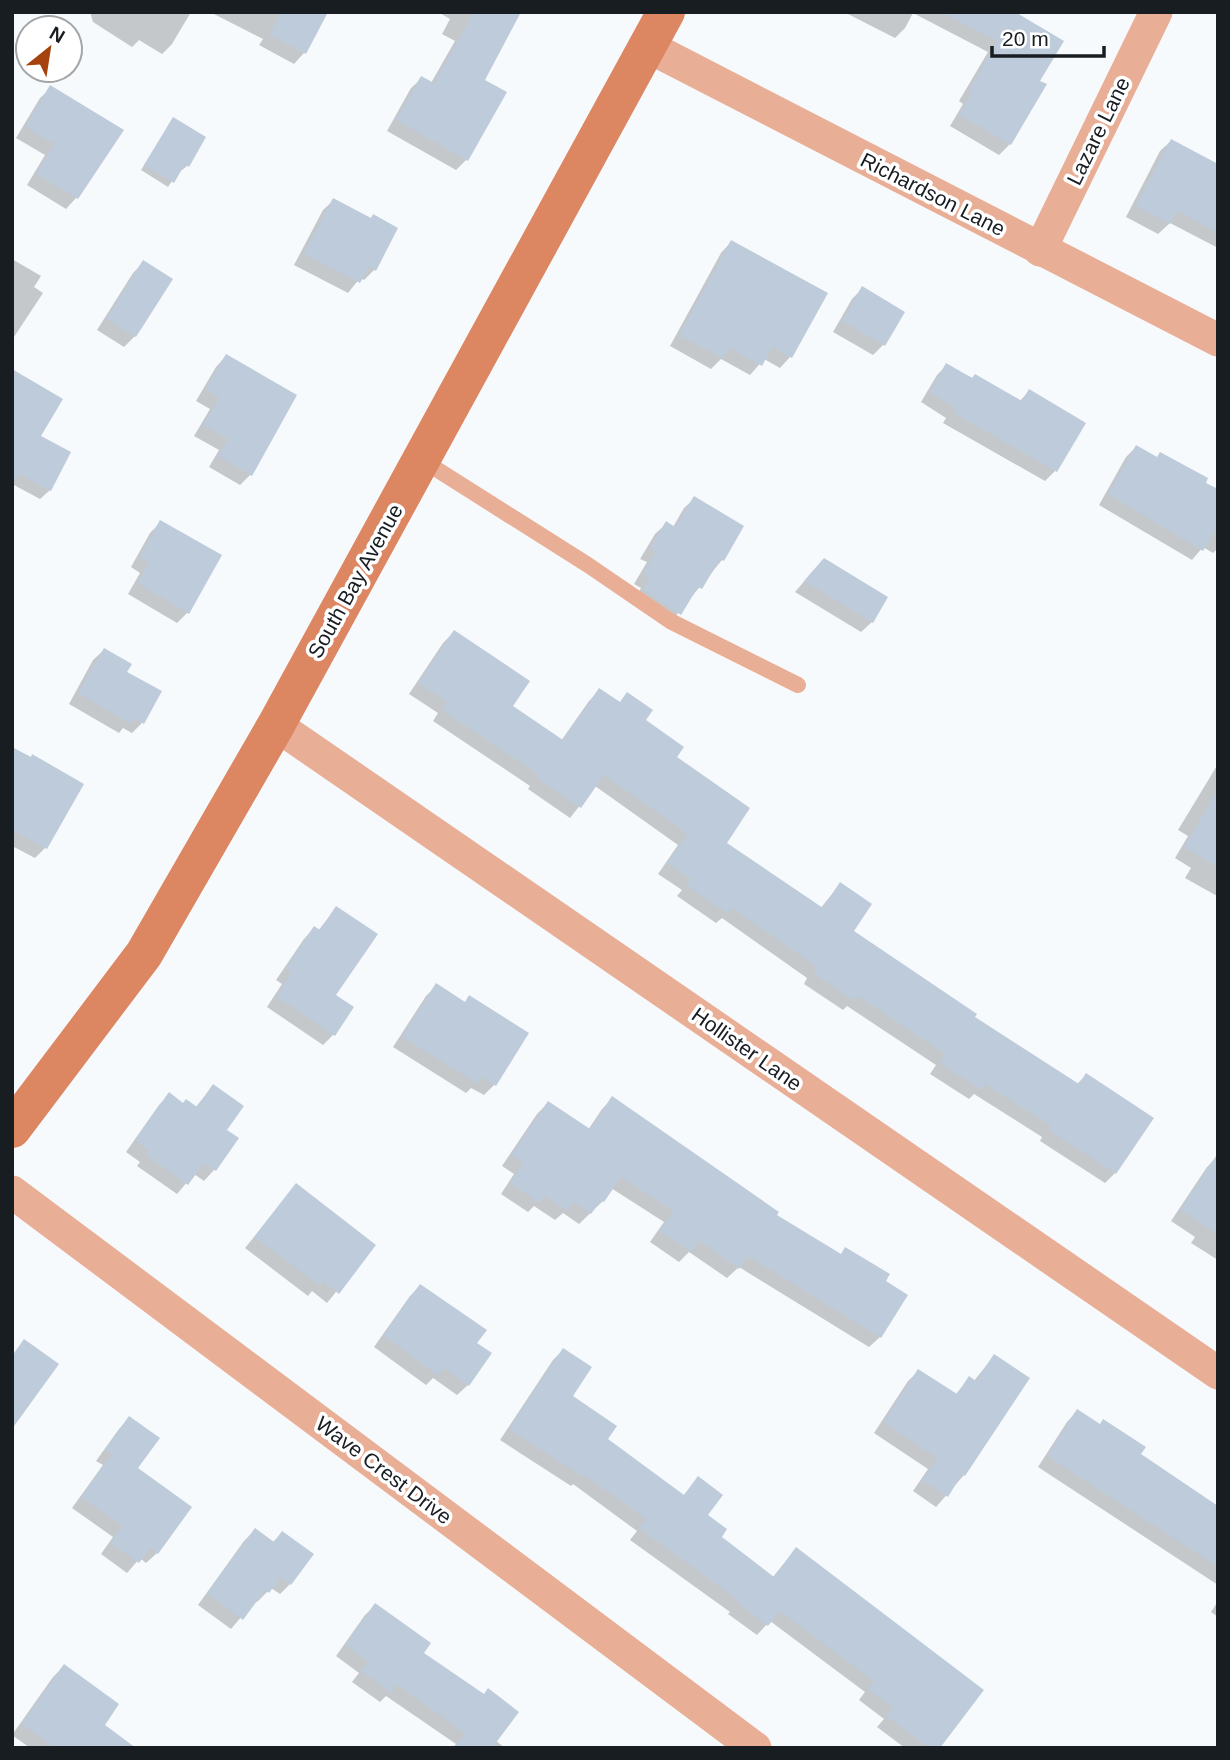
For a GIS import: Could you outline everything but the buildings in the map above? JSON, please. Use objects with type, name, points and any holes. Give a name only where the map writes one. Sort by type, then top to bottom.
[{"type":"street","name":"South Bay Avenue","points":[[12,1129],[144,954],[276,725],[666,12]]},
{"type":"street","name":"Lazare Lane","points":[[1040,250],[1156,12]]},
{"type":"street","name":"Richardson Lane","points":[[649,47],[1218,340]]},
{"type":"street","name":"Hollister Lane","points":[[276,725],[1218,1373]]},
{"type":"street","name":"Wave Crest Drive","points":[[12,1192],[755,1748]]},
{"type":"lane","points":[[422,460],[588,565],[670,621],[798,685]]}]
